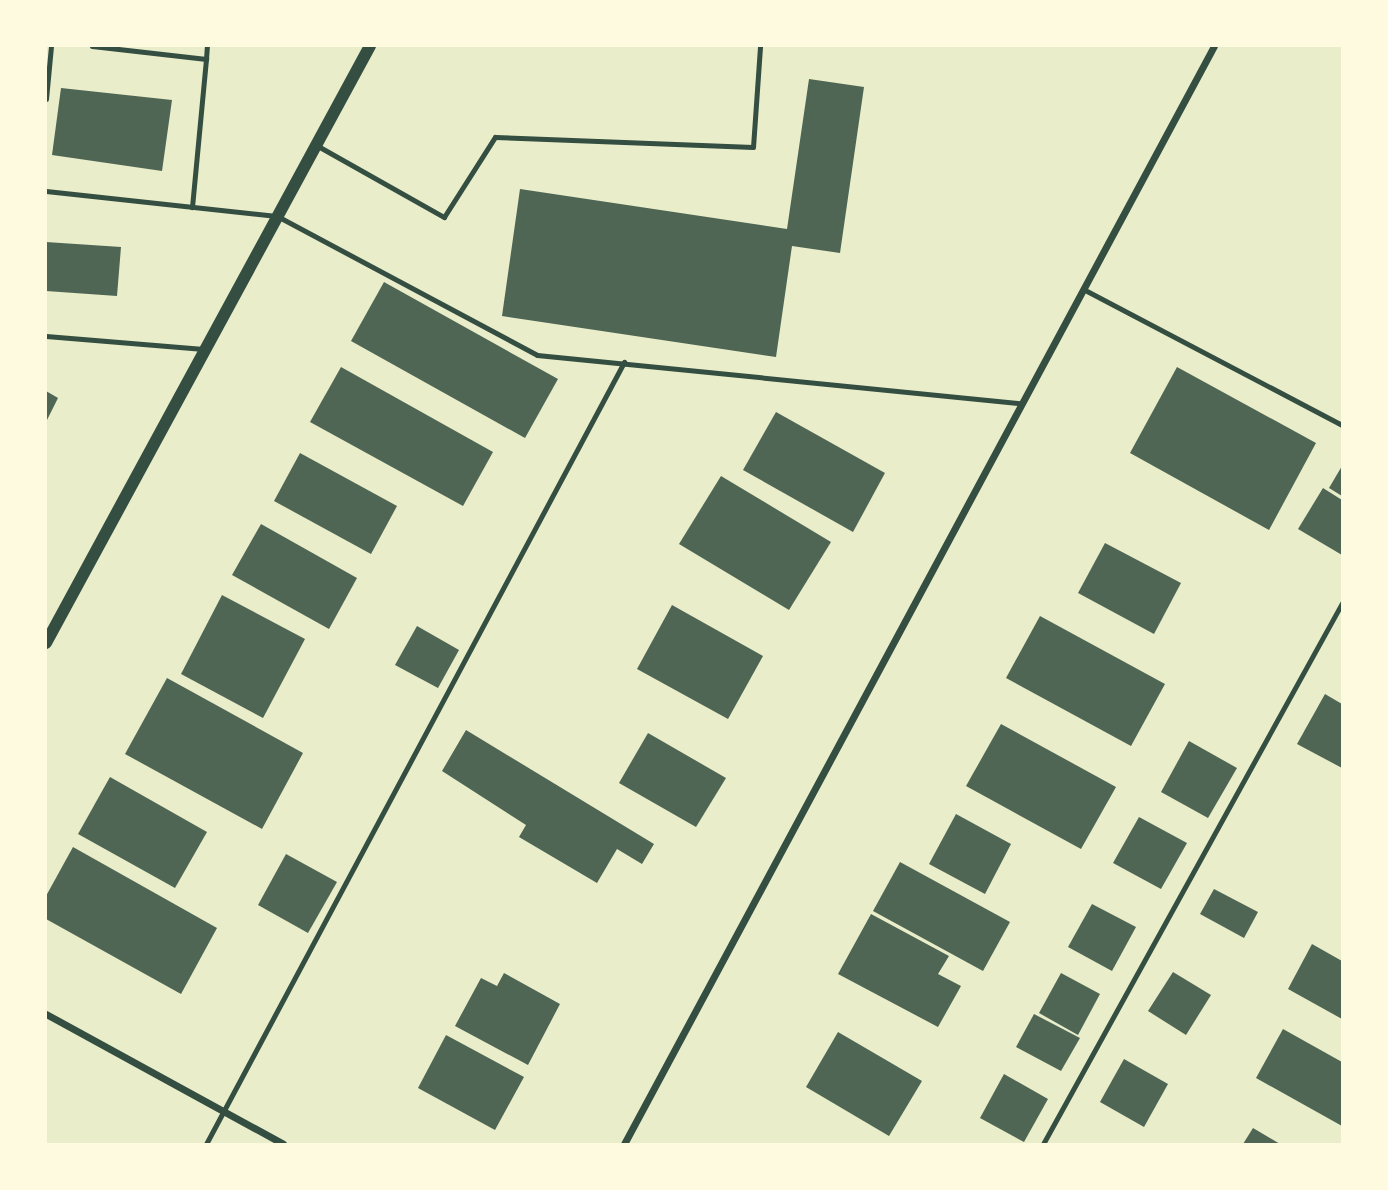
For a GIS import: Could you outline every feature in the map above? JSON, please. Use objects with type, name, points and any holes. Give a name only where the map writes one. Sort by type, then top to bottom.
[{"type":"street","points":[[46,643],[370,46]]},
{"type":"street","points":[[624,1144],[1214,46]]},
{"type":"street","points":[[46,1014],[283,1144]]},
{"type":"lane","points":[[46,99],[51,46]]},
{"type":"lane","points":[[92,46],[206,59]]},
{"type":"lane","points":[[192,207],[207,46]]},
{"type":"lane","points":[[316,145],[444,217],[495,137],[753,147],[760,46]]},
{"type":"lane","points":[[46,191],[277,216],[537,355],[1022,403]]},
{"type":"lane","points":[[1083,289],[1342,425]]},
{"type":"lane","points":[[46,336],[205,349]]},
{"type":"lane","points":[[206,1144],[624,362]]},
{"type":"lane","points":[[1043,1144],[1342,603]]},
{"type":"building","points":[[809,79],[864,87],[840,253],[792,246],[776,357],[502,316],[520,189],[787,229]]},
{"type":"building","points":[[61,88],[172,100],[162,171],[52,155]]},
{"type":"building","points":[[46,242],[121,247],[117,296],[46,291]]},
{"type":"building","points":[[384,282],[558,379],[525,438],[351,341]]},
{"type":"building","points":[[341,367],[493,452],[463,506],[310,422]]},
{"type":"building","points":[[1177,367],[1316,443],[1269,530],[1130,453]]},
{"type":"building","points":[[46,391],[58,398],[46,422]]},
{"type":"building","points":[[776,412],[885,473],[853,532],[743,470]]},
{"type":"building","points":[[300,453],[397,506],[371,554],[274,501]]},
{"type":"building","points":[[1342,466],[1342,496],[1329,488]]},
{"type":"building","points":[[721,476],[831,542],[789,610],[679,544]]},
{"type":"building","points":[[1323,488],[1342,500],[1342,555],[1298,529]]},
{"type":"building","points":[[261,524],[357,578],[329,629],[232,575]]},
{"type":"building","points":[[1105,543],[1181,583],[1154,634],[1078,593]]},
{"type":"building","points":[[222,595],[305,639],[263,718],[181,674]]},
{"type":"building","points":[[672,605],[763,656],[728,719],[637,669]]},
{"type":"building","points":[[1040,616],[1165,684],[1131,746],[1006,678]]},
{"type":"building","points":[[417,626],[459,650],[438,688],[395,665]]},
{"type":"building","points":[[167,678],[303,753],[262,829],[125,754]]},
{"type":"building","points":[[1325,694],[1342,704],[1342,768],[1297,744]]},
{"type":"building","points":[[1001,724],[1116,787],[1081,849],[966,786]]},
{"type":"building","points":[[466,730],[654,844],[642,864],[617,849],[597,883],[519,837],[526,825],[442,771]]},
{"type":"building","points":[[648,733],[726,778],[696,827],[619,783]]},
{"type":"building","points":[[1189,741],[1237,768],[1208,818],[1161,792]]},
{"type":"building","points":[[110,777],[207,832],[175,888],[78,834]]},
{"type":"building","points":[[956,814],[1011,844],[985,894],[929,864]]},
{"type":"building","points":[[1139,817],[1187,843],[1161,889],[1113,863]]},
{"type":"building","points":[[73,847],[217,928],[181,994],[46,919],[46,896]]},
{"type":"building","points":[[286,854],[337,882],[308,933],[258,905]]},
{"type":"building","points":[[900,862],[1010,922],[983,971],[873,911]]},
{"type":"building","points":[[1214,889],[1258,912],[1244,938],[1200,914]]},
{"type":"building","points":[[1092,904],[1136,927],[1112,971],[1068,947]]},
{"type":"building","points":[[871,914],[949,956],[938,974],[961,986],[938,1027],[838,974]]},
{"type":"building","points":[[1312,944],[1342,961],[1342,1019],[1288,989]]},
{"type":"building","points":[[1173,972],[1211,995],[1186,1035],[1148,1011]]},
{"type":"building","points":[[504,973],[560,1004],[528,1065],[455,1026],[481,978],[497,986]]},
{"type":"building","points":[[1061,973],[1100,994],[1078,1035],[1039,1013]]},
{"type":"building","points":[[1034,1014],[1080,1038],[1061,1071],[1016,1047]]},
{"type":"building","points":[[1283,1029],[1342,1062],[1342,1126],[1256,1078]]},
{"type":"building","points":[[838,1032],[922,1081],[889,1136],[806,1087]]},
{"type":"building","points":[[446,1035],[524,1077],[495,1130],[418,1088]]},
{"type":"building","points":[[1124,1059],[1168,1084],[1144,1127],[1100,1102]]},
{"type":"building","points":[[1004,1074],[1048,1099],[1024,1142],[980,1118]]},
{"type":"building","points":[[1253,1128],[1280,1144],[1243,1144]]}]
